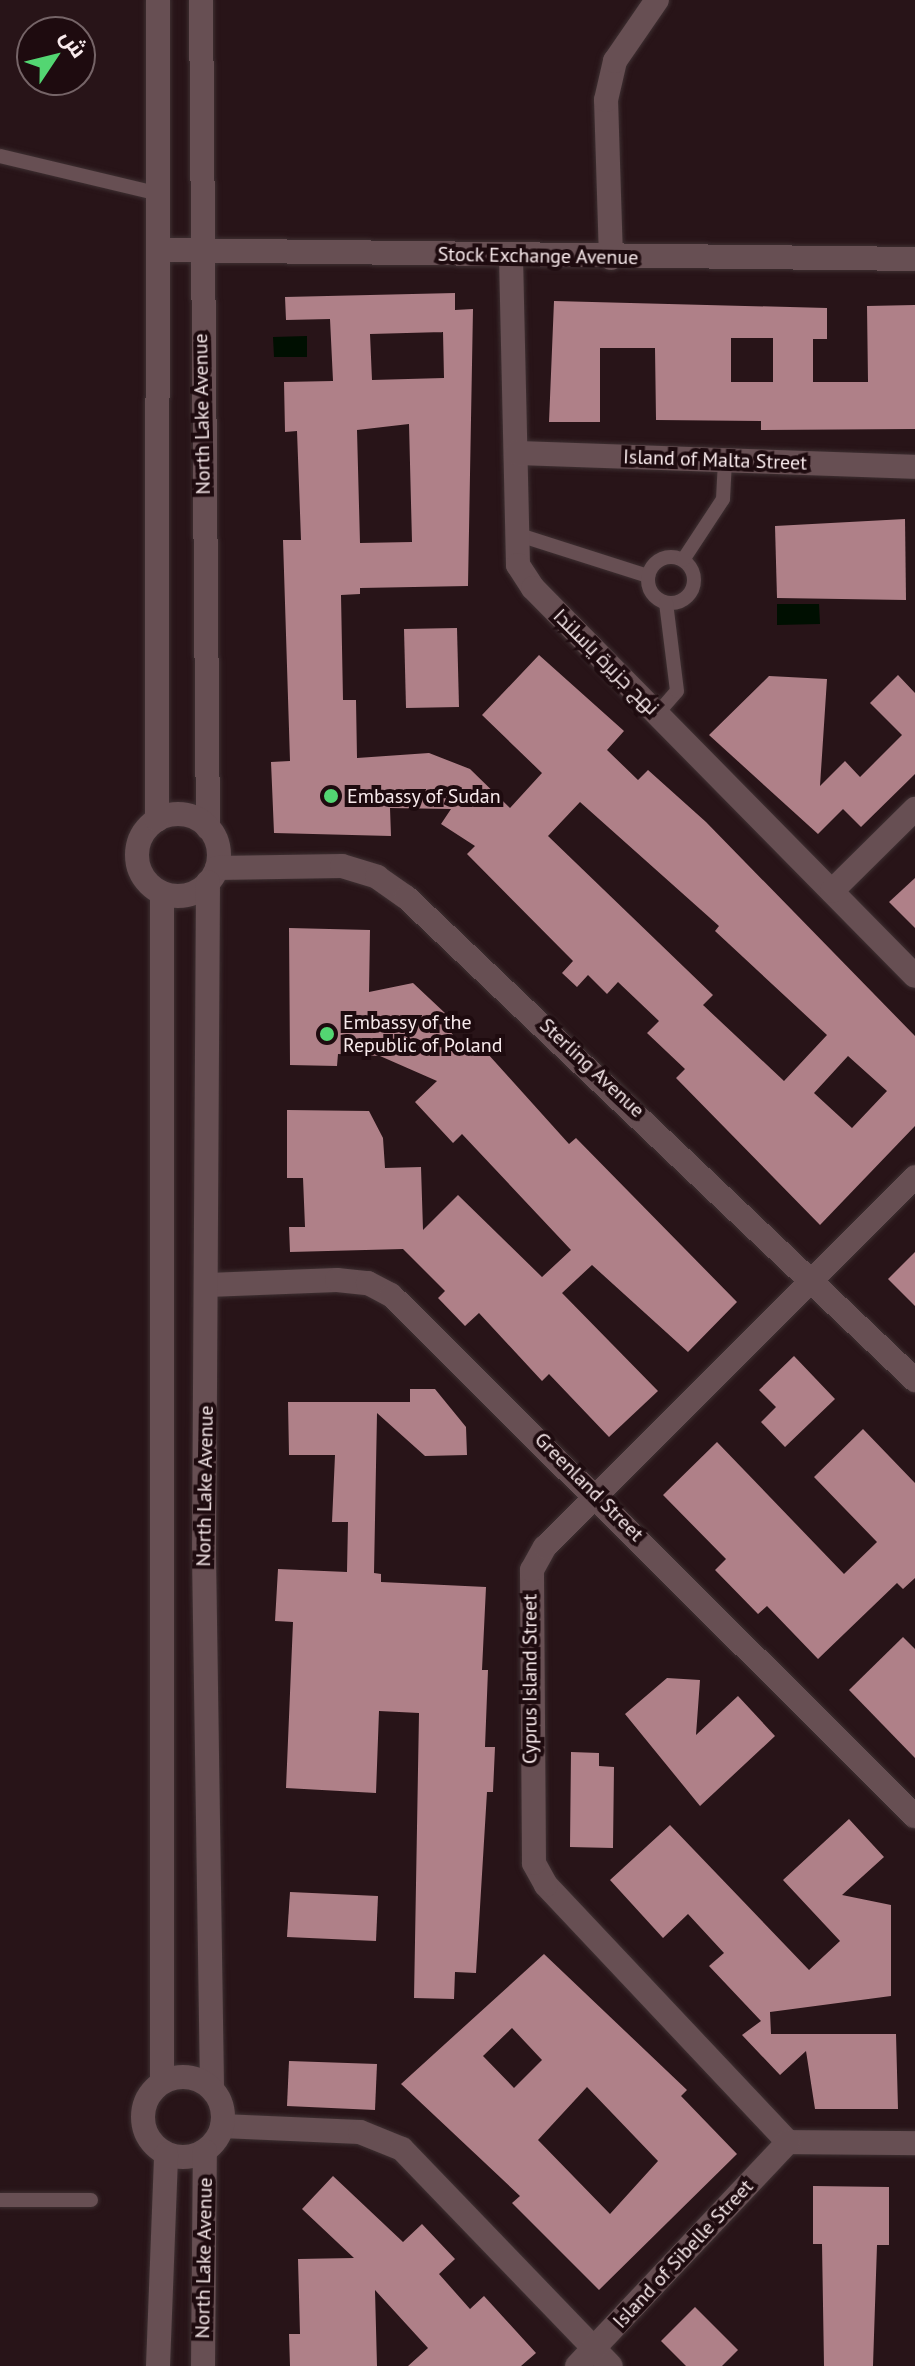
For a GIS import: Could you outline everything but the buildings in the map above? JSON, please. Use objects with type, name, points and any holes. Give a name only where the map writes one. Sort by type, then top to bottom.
[{"type":"street","name":"North Lake Avenue","points":[[157,820],[158,0]]},
{"type":"street","name":"North Lake Avenue","points":[[201,0],[200,250],[208,828]]},
{"type":"street","points":[[611,258],[606,100],[615,61],[657,0]]},
{"type":"street","name":"Stock Exchange Avenue","points":[[160,250],[511,257],[915,259]]},
{"type":"street","name":"نهج جزيرة ياسلندا","points":[[511,257],[516,453],[513,533],[518,565],[533,588],[915,976]]},
{"type":"street","name":"Island of Malta Street","points":[[516,453],[915,467]]},
{"type":"street","points":[[832,891],[915,809]]},
{"type":"street","points":[[184,814],[208,828],[218,847],[212,875],[187,895],[162,893],[145,880],[137,851],[157,820],[184,814]]},
{"type":"street","name":"Sterling Avenue","points":[[212,875],[342,866],[377,877],[406,897],[813,1277],[915,1380]]},
{"type":"street","name":"North Lake Avenue","points":[[212,875],[205,1797],[212,2089]]},
{"type":"street","points":[[162,893],[162,2082]]},
{"type":"street","name":"Cyprus Island Street","points":[[788,2142],[546,1885],[534,1863],[532,1570],[545,1547],[915,1177]]},
{"type":"street","name":"Greenland Street","points":[[208,1285],[337,1280],[368,1283],[391,1295],[597,1495],[915,1816]]},
{"type":"street","points":[[188,2077],[212,2089],[222,2126],[205,2151],[187,2157],[166,2154],[150,2140],[143,2119],[147,2098],[162,2082],[188,2077]]},
{"type":"street","points":[[222,2126],[360,2132],[402,2149],[594,2360]]},
{"type":"street","points":[[788,2142],[915,2143]]},
{"type":"street","name":"Island of Sibelle Street","points":[[594,2360],[788,2142]]},
{"type":"street","name":"North Lake Avenue","points":[[203,2366],[205,2151]]},
{"type":"street","name":"North Lake Avenue","points":[[158,2366],[166,2154]]},
{"type":"lane","points":[[0,156],[160,194]]},
{"type":"lane","points":[[683,560],[723,499],[725,460]]},
{"type":"lane","points":[[513,533],[648,576]]},
{"type":"lane","points":[[648,576],[662,559],[683,560]]},
{"type":"lane","points":[[648,576],[655,598],[666,603],[679,603],[695,583],[683,560]]},
{"type":"lane","points":[[657,714],[677,691],[666,603]]},
{"type":"lane","points":[[0,2200],[91,2200]]},
{"type":"shaded area","points":[[307,336],[307,357],[274,357],[273,337]]},
{"type":"shaded area","points":[[777,604],[819,604],[820,624],[777,625]]},
{"type":"place","name":"Embassy of Sudan","points":[[331,796]]},
{"type":"place","name":"Embassy of the Republic of Poland","points":[[327,1034]]}]
